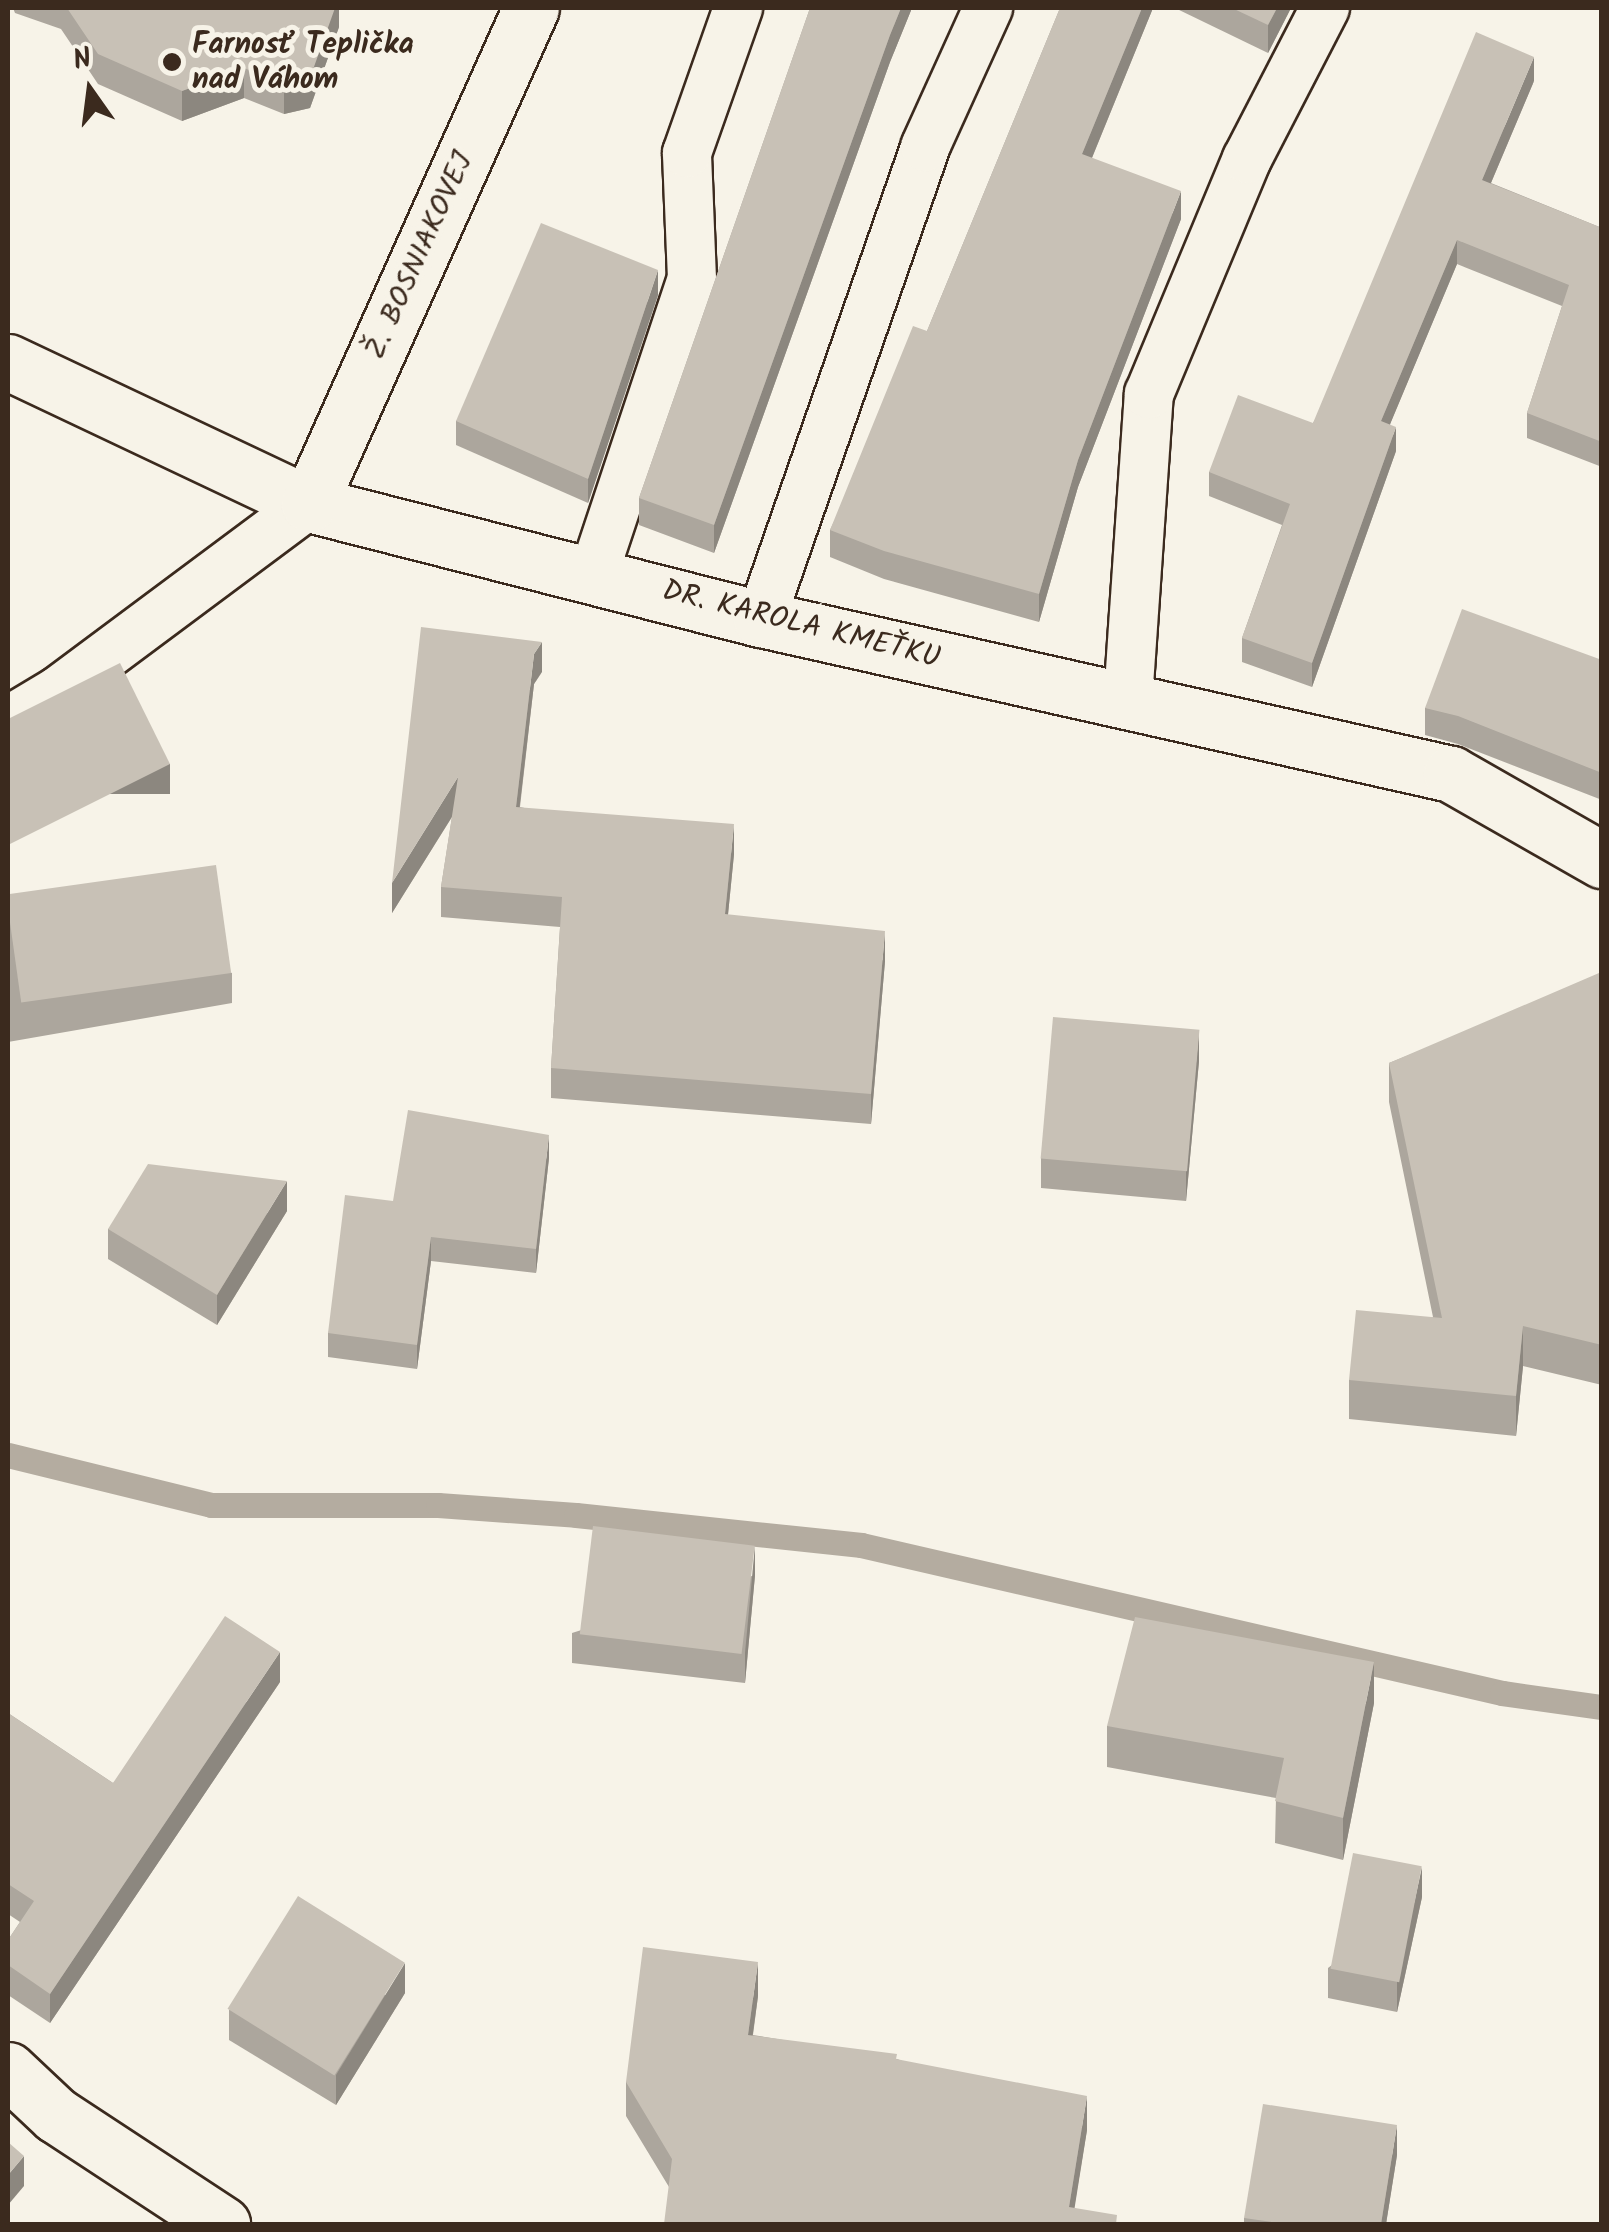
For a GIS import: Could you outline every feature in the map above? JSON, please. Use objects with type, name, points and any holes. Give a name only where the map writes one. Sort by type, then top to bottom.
[{"type":"street","name":"Ž. BOSNIAKOVEJ","points":[[309,504],[531,8]]},
{"type":"street","name":"DR. KAROLA KMEŤKU","points":[[8,362],[309,504],[594,573],[761,619],[1452,774],[1599,852]]},
{"type":"street","points":[[8,2070],[56,2115],[222,2224]]},
{"type":"lane","points":[[594,573],[692,278],[687,152],[738,8]]},
{"type":"lane","points":[[761,619],[925,147],[988,8]]},
{"type":"lane","points":[[1128,700],[1149,394],[1247,158],[1325,8]]},
{"type":"lane","points":[[8,721],[58,691],[309,504]]},
{"type":"building","points":[[67,8],[335,8],[310,78],[284,84],[244,68],[182,91],[98,54]]},
{"type":"building","points":[[810,8],[901,8],[714,525],[639,498]]},
{"type":"building","points":[[1060,8],[1142,8],[1082,154],[1181,191],[1078,460],[1039,594],[884,551],[830,530],[913,326],[927,331]]},
{"type":"building","points":[[1232,8],[1277,8],[1268,25]]},
{"type":"building","points":[[1476,32],[1534,57],[1482,180],[1602,228],[1602,442],[1527,413],[1569,285],[1457,240],[1381,421],[1396,427],[1312,663],[1242,638],[1290,504],[1209,472],[1238,395],[1313,423]]},
{"type":"building","points":[[541,223],[658,270],[588,479],[456,421]]},
{"type":"building","points":[[1462,609],[1602,660],[1602,773],[1458,716],[1425,708]]},
{"type":"building","points":[[421,627],[542,642],[534,654],[516,807],[734,824],[725,914],[885,931],[871,1094],[551,1068],[562,897],[441,887],[458,777],[392,883]]},
{"type":"building","points":[[120,663],[170,764],[8,845],[8,719]]},
{"type":"building","points":[[216,865],[231,973],[21,1002],[8,894]]},
{"type":"building","points":[[1599,973],[1602,1345],[1523,1326],[1516,1396],[1349,1380],[1356,1310],[1442,1318],[1389,1063]]},
{"type":"building","points":[[1053,1017],[1199,1030],[1187,1171],[1041,1158]]},
{"type":"building","points":[[408,1110],[549,1135],[536,1249],[431,1237],[417,1345],[328,1333],[345,1195],[393,1201]]},
{"type":"building","points":[[148,1164],[287,1181],[217,1295],[108,1229]]},
{"type":"building","points":[[593,1526],[755,1546],[742,1654],[580,1634]]},
{"type":"building","points":[[225,1616],[280,1652],[50,1994],[8,1965],[8,1940],[34,1901],[8,1884],[8,1713],[113,1783]]},
{"type":"building","points":[[1135,1617],[1374,1662],[1343,1818],[1275,1801],[1284,1758],[1107,1726]]},
{"type":"building","points":[[1353,1853],[1422,1866],[1399,1982],[1330,1969]]},
{"type":"building","points":[[298,1896],[405,1963],[334,2076],[228,2009]]},
{"type":"building","points":[[643,1947],[758,1962],[748,2035],[897,2054],[896,2059],[1087,2096],[1069,2207],[1117,2215],[1116,2224],[664,2224],[672,2159],[626,2082]]},
{"type":"building","points":[[1263,2104],[1397,2125],[1381,2224],[1285,2224],[1244,2218]]},
{"type":"building","points":[[8,2142],[24,2156],[8,2175]]},
{"type":"waterway","points":[[8,1455],[211,1505],[438,1505],[576,1515],[861,1545],[1502,1693],[1602,1707]]},
{"type":"place","name":"Farnosť Teplička nad Váhom","points":[[172,62]]}]
